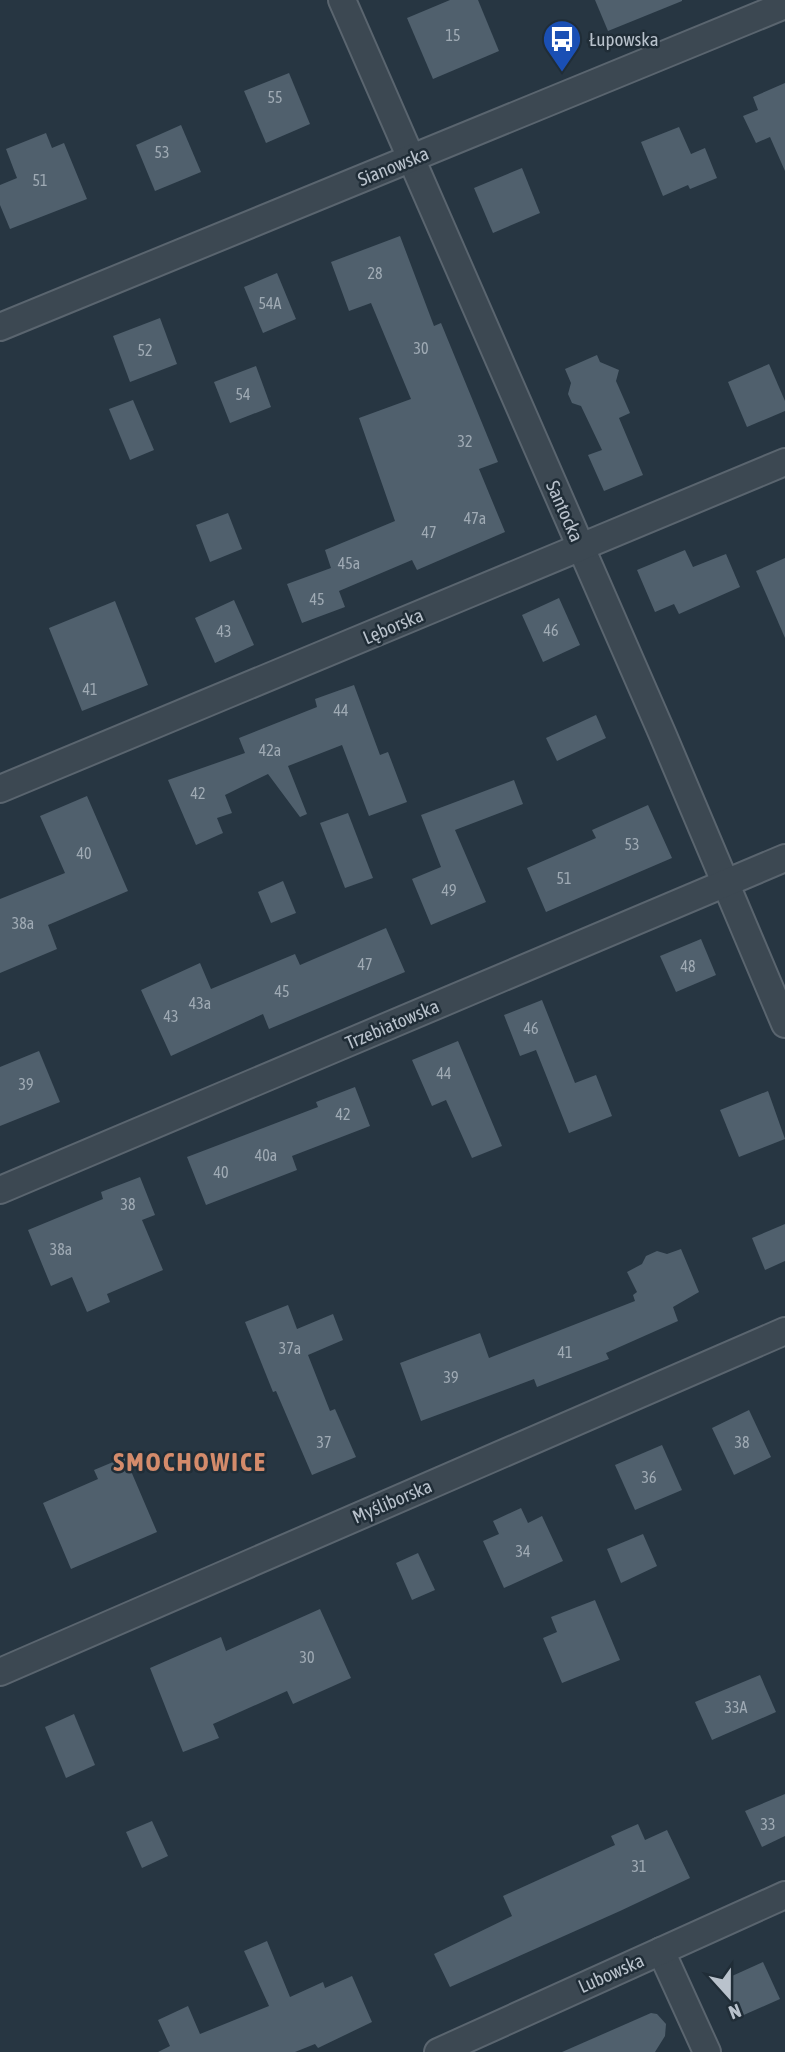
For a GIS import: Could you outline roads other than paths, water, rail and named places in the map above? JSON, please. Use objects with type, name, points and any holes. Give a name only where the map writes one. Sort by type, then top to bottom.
[{"type":"street","name":"Santocka","points":[[342,0],[785,1024]]},
{"type":"street","name":"Sianowska","points":[[0,327],[785,5]]},
{"type":"street","name":"Lęborska","points":[[0,789],[785,462]]},
{"type":"street","name":"Trzebiatowska","points":[[0,1190],[785,858]]},
{"type":"street","name":"Myśliborska","points":[[0,1672],[785,1331]]},
{"type":"street","name":"Lubowska","points":[[438,2052],[785,1895]]},
{"type":"street","points":[[661,1951],[706,2052]]},
{"type":"place","name":"Łupowska","points":[[562,73]]},
{"type":"district","name":"SMOCHOWICE","points":[[190,1462]]}]
